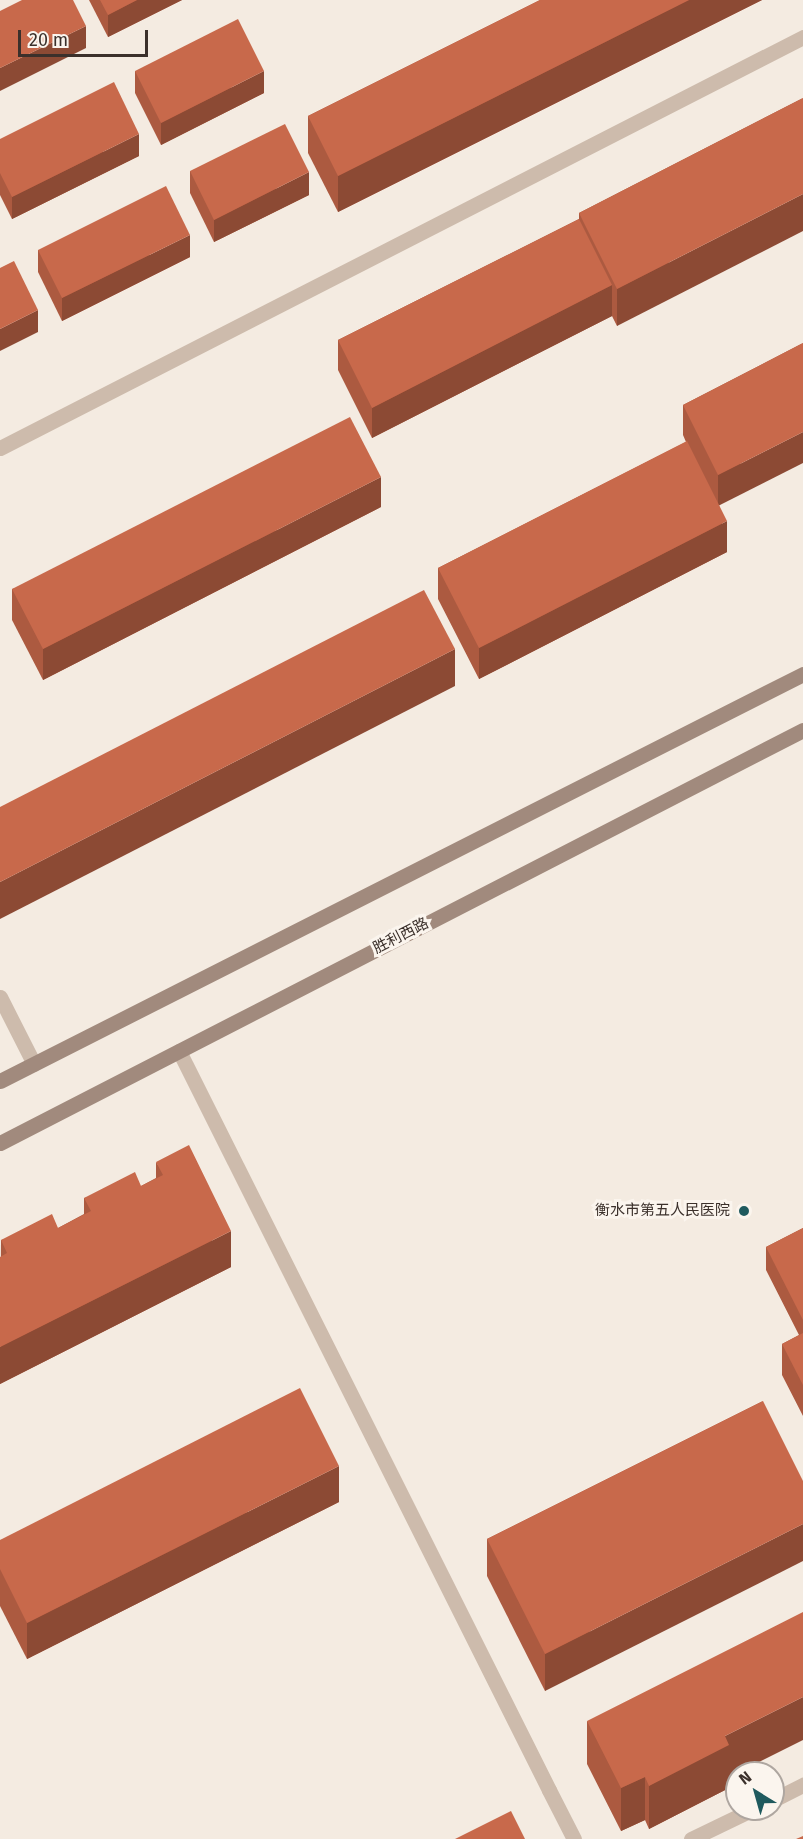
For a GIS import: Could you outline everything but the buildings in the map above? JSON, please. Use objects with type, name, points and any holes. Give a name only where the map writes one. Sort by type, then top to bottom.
[{"type":"main road","points":[[0,1081],[803,674]]},
{"type":"main road","name":"胜利西路","points":[[0,1143],[803,730]]},
{"type":"street","points":[[0,448],[803,37]]},
{"type":"street","points":[[0,997],[34,1064]]},
{"type":"street","points":[[178,1051],[574,1839]]},
{"type":"street","points":[[785,1794],[803,1785]]},
{"type":"street","points":[[691,1839],[728,1821]]},
{"type":"place","name":"衡水市第五人民医院","points":[[744,1211]]}]
